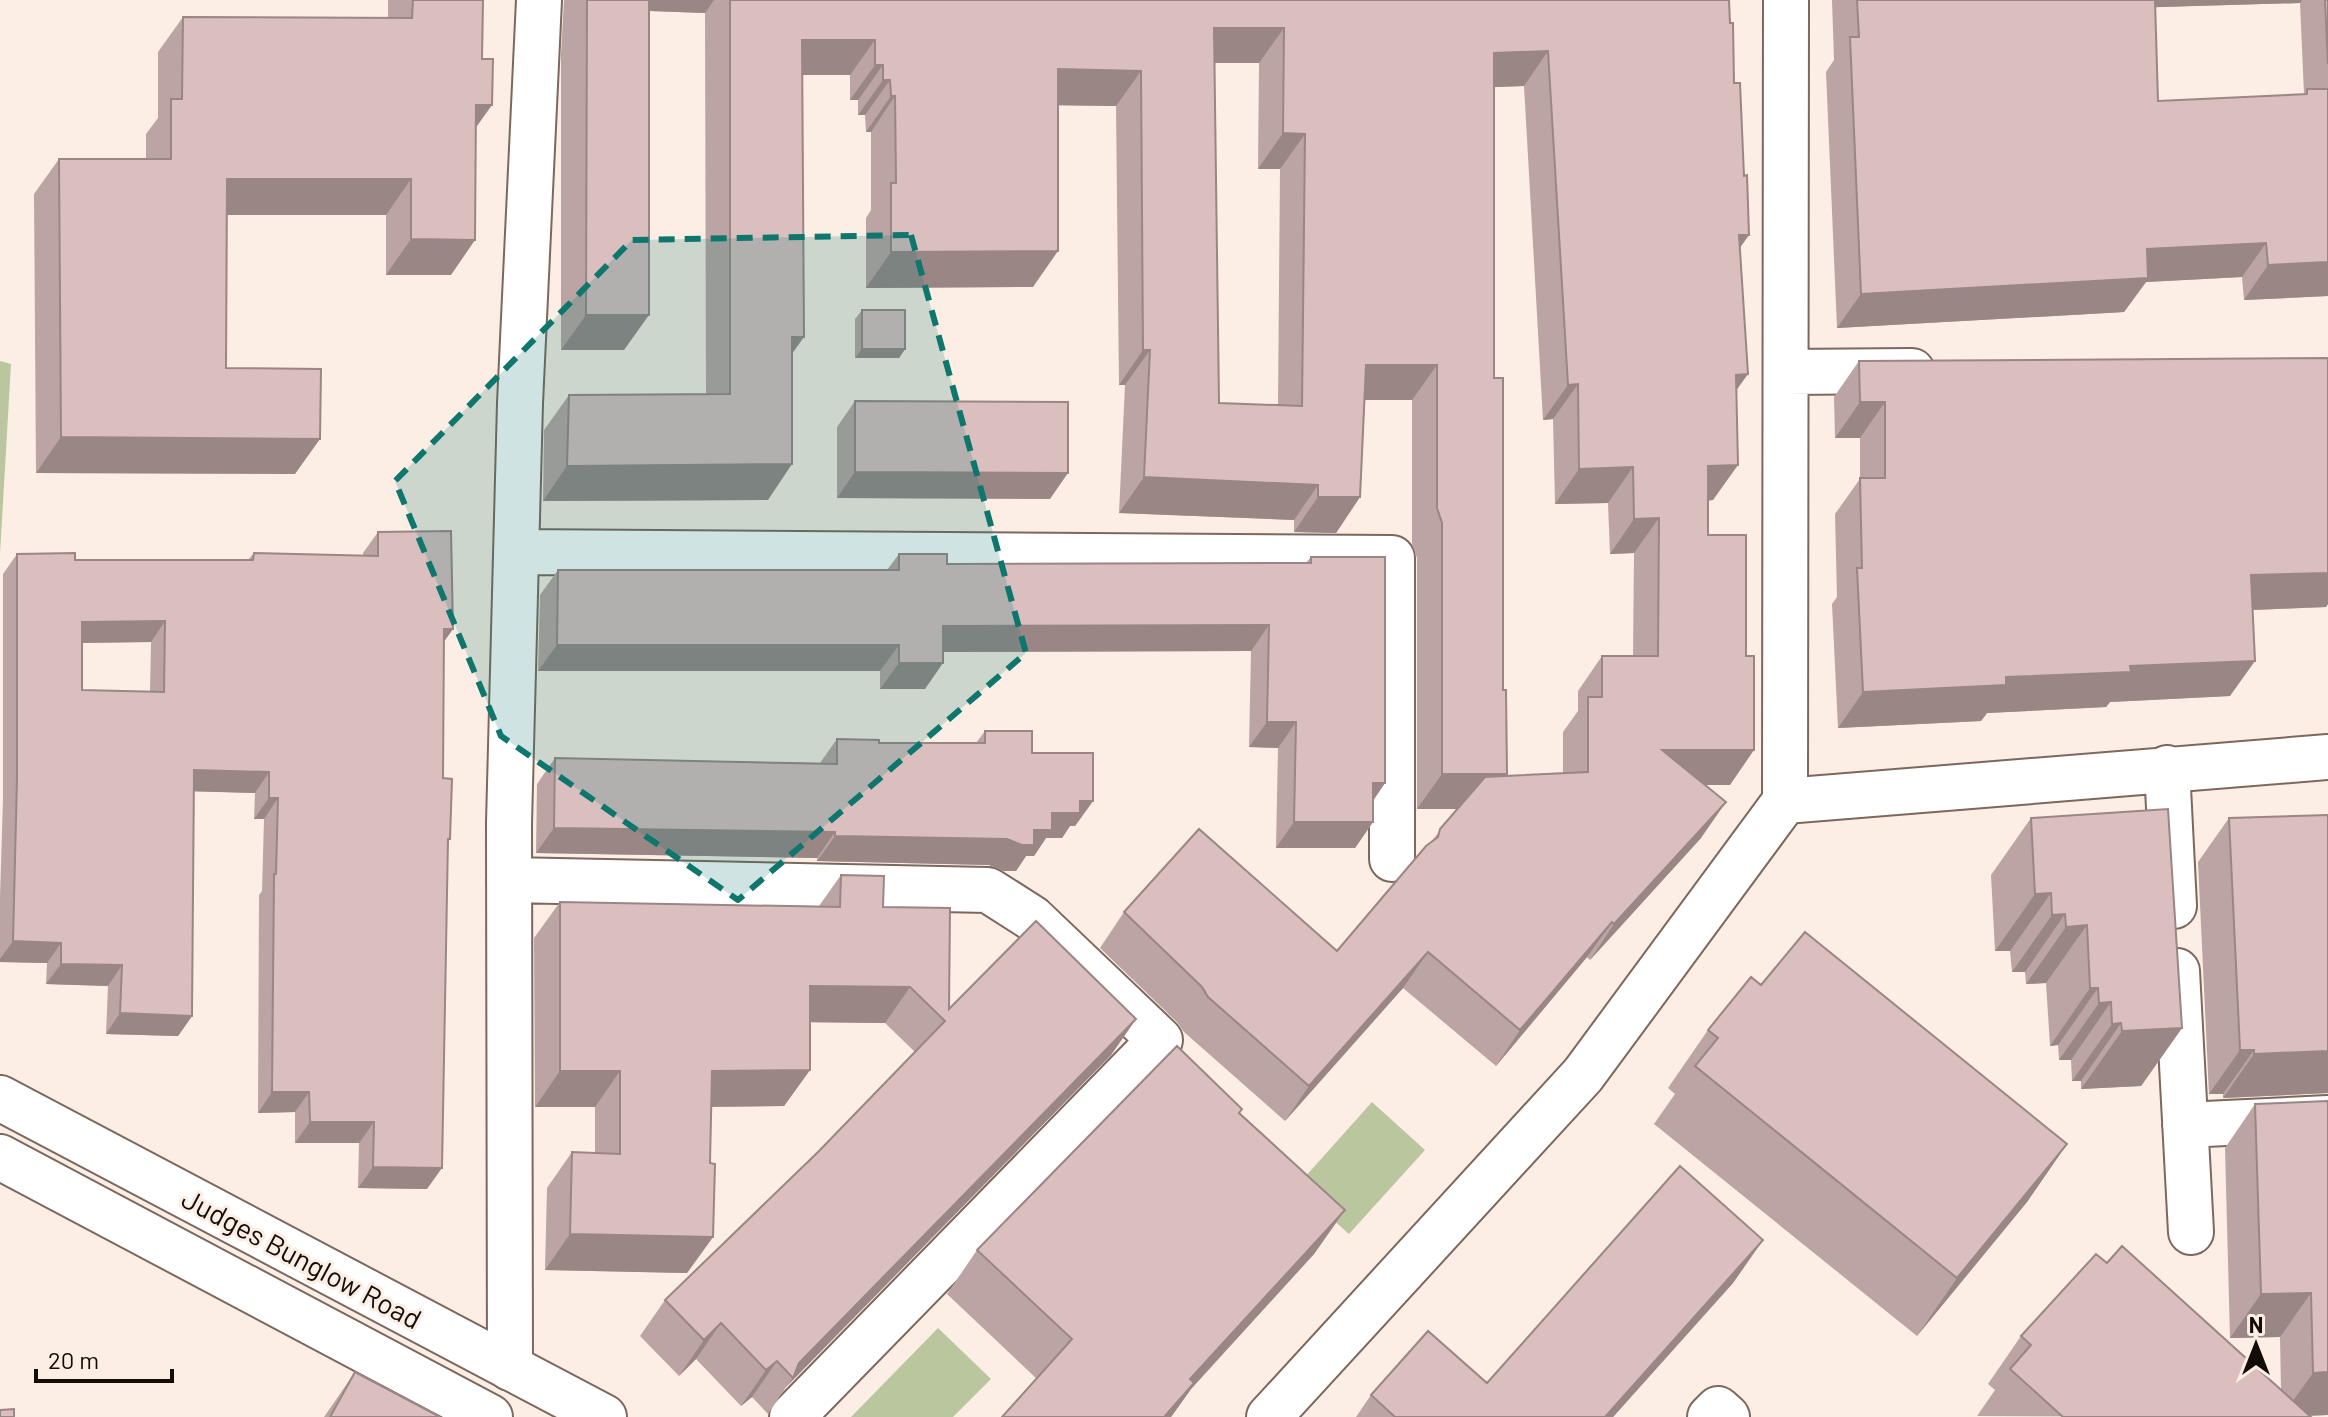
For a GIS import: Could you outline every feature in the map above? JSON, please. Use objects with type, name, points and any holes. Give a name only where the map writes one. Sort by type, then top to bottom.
[{"type":"street","points":[[510,1368],[509,880],[516,552],[539,0]]},
{"type":"street","points":[[1269,1417],[1583,1075],[1785,801],[1786,0]]},
{"type":"street","points":[[1786,372],[1945,371]]},
{"type":"street","points":[[516,552],[1392,558],[1392,859]]},
{"type":"street","points":[[1785,801],[2328,757]]},
{"type":"street","points":[[2167,768],[2191,1232]]},
{"type":"street","points":[[509,880],[988,890],[1032,918],[1160,1040],[792,1417]]},
{"type":"street","name":"Judges Bunglow Road","points":[[0,1098],[604,1417]]},
{"type":"street","points":[[2185,1125],[2328,1118]]},
{"type":"street","name":"Judges Bunglow Road","points":[[0,1157],[490,1417]]},
{"type":"street","points":[[1710,1417],[1718,1409],[1727,1417]]},
{"type":"highlighted area","points":[[911,235],[1026,653],[738,900],[501,736],[395,481],[632,240]]},
{"type":"green space","points":[[0,361],[11,364],[0,554]]},
{"type":"green space","points":[[1372,1102],[1425,1150],[1349,1234],[1296,1187]]},
{"type":"green space","points":[[938,1328],[991,1379],[953,1417],[851,1417]]},
{"type":"building","points":[[413,0],[483,0],[482,59],[493,59],[492,105],[476,105],[475,240],[411,239],[411,179],[227,179],[226,368],[321,369],[320,439],[61,437],[59,159],[171,159],[171,99],[182,99],[183,17],[412,18]]},
{"type":"building","points":[[587,0],[649,0],[649,315],[586,315]]},
{"type":"building","points":[[730,0],[1729,0],[1730,23],[1733,23],[1734,83],[1740,83],[1744,176],[1747,175],[1749,235],[1739,235],[1748,374],[1736,375],[1738,465],[1708,466],[1708,535],[1746,535],[1746,656],[1754,656],[1754,750],[1662,750],[1726,802],[1614,924],[1612,922],[1520,1030],[1428,952],[1309,1086],[1208,997],[1202,987],[1124,912],[1199,829],[1337,951],[1426,846],[1438,837],[1440,829],[1485,777],[1588,772],[1588,697],[1602,697],[1602,656],[1658,656],[1659,518],[1634,519],[1633,467],[1579,469],[1578,384],[1568,385],[1548,51],[1494,53],[1494,378],[1503,378],[1503,690],[1506,690],[1507,774],[1442,774],[1442,523],[1437,508],[1437,365],[1366,365],[1360,497],[1318,497],[1318,485],[1144,477],[1150,350],[1143,350],[1141,71],[1058,69],[1058,251],[891,252],[891,183],[896,183],[895,96],[891,96],[890,80],[883,80],[883,65],[875,65],[875,40],[802,40],[804,337],[792,337],[792,464],[567,466],[569,395],[730,394]],"holes":[[[1214,28],[1284,28],[1283,133],[1305,134],[1302,406],[1219,403]]]},
{"type":"building","points":[[1857,0],[2155,0],[2158,101],[2307,94],[2307,89],[2328,89],[2328,262],[2268,265],[2266,243],[2147,249],[2148,278],[1861,294],[1850,37],[1859,37]]},
{"type":"building","points":[[2325,0],[2328,0],[2328,64]]},
{"type":"building","points":[[862,310],[905,310],[905,349],[862,349]]},
{"type":"building","points":[[2328,358],[2328,573],[2251,575],[2255,661],[2130,666],[2131,672],[2006,677],[2006,685],[1863,692],[1857,568],[1862,568],[1860,478],[1885,478],[1885,402],[1860,402],[1859,361]]},
{"type":"building","points":[[855,401],[1068,402],[1068,473],[855,472]]},
{"type":"building","points":[[451,531],[453,629],[444,629],[443,778],[452,779],[448,839],[442,1168],[373,1167],[374,1122],[310,1122],[309,1092],[272,1092],[274,874],[278,798],[269,798],[269,772],[194,770],[192,1016],[120,1013],[122,965],[61,964],[61,943],[13,941],[17,554],[75,553],[75,560],[253,560],[254,553],[378,556],[378,532]],"holes":[[[165,621],[164,692],[82,690],[82,622]]]},
{"type":"building","points":[[899,554],[947,554],[947,564],[1311,563],[1311,557],[1385,557],[1385,783],[1373,783],[1373,822],[1294,822],[1296,722],[1267,722],[1269,625],[943,626],[943,663],[899,663],[899,645],[557,645],[558,570],[899,570]]},
{"type":"building","points":[[985,731],[1032,731],[1032,753],[1093,753],[1093,801],[1080,801],[1080,813],[1052,813],[1052,830],[1034,830],[1034,845],[1022,845],[1007,839],[835,836],[835,832],[554,828],[555,758],[837,764],[837,739],[879,740],[879,743],[985,743]]},
{"type":"building","points":[[2168,809],[2182,1028],[2122,1031],[2121,1023],[2112,1024],[2111,1002],[2099,1003],[2098,988],[2090,988],[2087,925],[2066,927],[2065,914],[2052,915],[2051,893],[2035,894],[2031,818]]},
{"type":"building","points":[[2328,815],[2328,1051],[2254,1054],[2254,1050],[2240,1050],[2229,818]]},
{"type":"building","points":[[841,875],[884,876],[883,907],[950,908],[949,1009],[1036,921],[1136,1019],[799,1363],[793,1378],[777,1361],[766,1370],[721,1323],[704,1340],[665,1300],[818,1152],[945,1021],[910,987],[810,986],[810,1070],[712,1071],[710,1163],[715,1164],[713,1237],[570,1234],[572,1152],[620,1154],[620,1071],[560,1071],[560,902],[840,907]]},
{"type":"building","points":[[1805,932],[2067,1144],[1957,1278],[1695,1066],[1718,1038],[1708,1030],[1751,977],[1761,985]]},
{"type":"building","points":[[1177,1046],[1242,1109],[1239,1113],[1345,1210],[1190,1379],[1194,1383],[1164,1417],[1002,1417],[1072,1339],[977,1250]]},
{"type":"building","points":[[2328,1101],[2328,1372],[2313,1373],[2311,1293],[2261,1294],[2255,1104]]},
{"type":"building","points":[[1680,1166],[1763,1240],[1605,1417],[1395,1417],[1371,1395],[1428,1331],[1487,1383]]},
{"type":"building","points":[[2122,1246],[2311,1417],[2063,1417],[2010,1369],[2031,1345],[2021,1336],[2096,1254],[2107,1263]]},
{"type":"building","points":[[355,1372],[440,1417],[330,1417]]},
{"type":"building","points":[[14,1409],[14,1417],[0,1417],[0,1410]]}]
